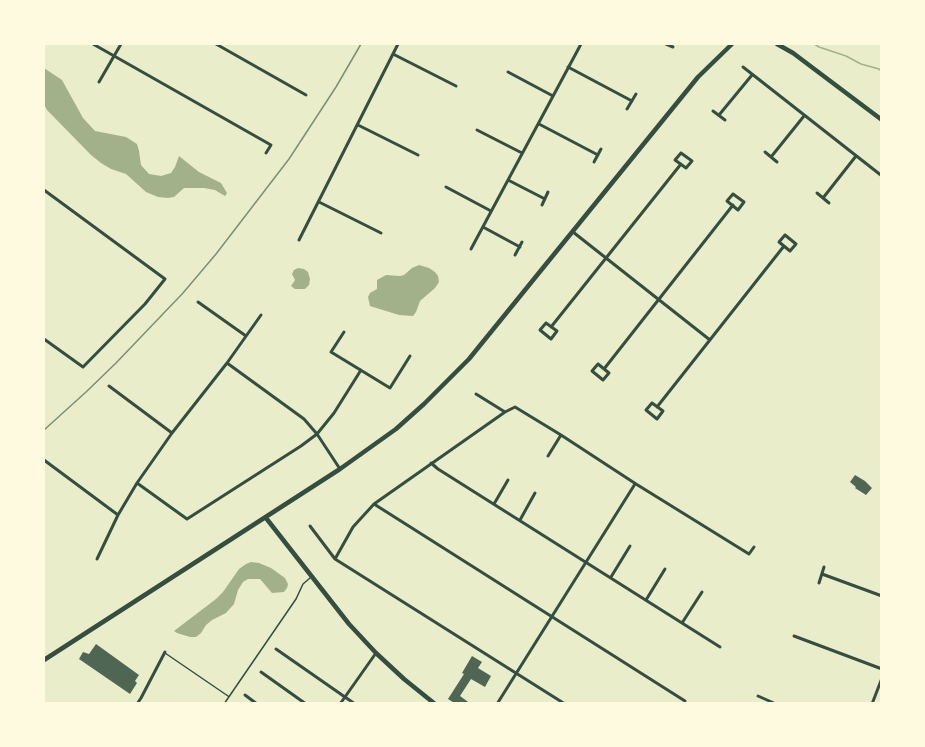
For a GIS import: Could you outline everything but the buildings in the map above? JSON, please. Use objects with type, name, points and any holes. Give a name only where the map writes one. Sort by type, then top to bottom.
[{"type":"street","points":[[93,44],[270,146],[266,153]]},
{"type":"street","points":[[99,82],[121,44]]},
{"type":"street","points":[[216,44],[306,95]]},
{"type":"street","points":[[299,240],[398,44]]},
{"type":"street","points":[[471,249],[580,44]]},
{"type":"street","points":[[666,44],[673,47]]},
{"type":"street","points":[[44,660],[340,469],[396,429],[424,405],[497,326],[698,77],[732,44]]},
{"type":"street","points":[[777,44],[793,53]]},
{"type":"street","points":[[783,44],[882,120]]},
{"type":"street","points":[[393,54],[456,86]]},
{"type":"street","points":[[568,67],[632,101]]},
{"type":"street","points":[[743,67],[882,176]]},
{"type":"street","points":[[508,72],[553,96]]},
{"type":"street","points":[[719,116],[752,74]]},
{"type":"street","points":[[627,109],[636,94]]},
{"type":"street","points":[[713,111],[725,120]]},
{"type":"street","points":[[771,157],[804,115]]},
{"type":"street","points":[[538,123],[598,155]]},
{"type":"street","points":[[357,124],[418,155]]},
{"type":"street","points":[[477,130],[522,153]]},
{"type":"street","points":[[594,162],[601,149]]},
{"type":"street","points":[[765,152],[777,162]]},
{"type":"street","points":[[681,153],[692,161],[686,168],[681,164],[675,160],[681,153]]},
{"type":"street","points":[[823,198],[856,156]]},
{"type":"street","points":[[551,327],[681,164]]},
{"type":"street","points":[[508,180],[545,199]]},
{"type":"street","points":[[446,187],[491,211]]},
{"type":"street","points":[[44,190],[165,279],[146,304],[82,367],[44,339]]},
{"type":"street","points":[[542,205],[548,192]]},
{"type":"street","points":[[817,193],[829,203]]},
{"type":"street","points":[[733,194],[744,202],[738,210],[733,206],[727,201],[733,194]]},
{"type":"street","points":[[319,202],[381,233]]},
{"type":"street","points":[[604,369],[733,206]]},
{"type":"street","points":[[483,227],[520,247]]},
{"type":"street","points":[[573,232],[710,340]]},
{"type":"street","points":[[785,235],[796,243],[790,251],[784,246],[779,242],[785,235]]},
{"type":"street","points":[[515,255],[522,242]]},
{"type":"street","points":[[657,407],[784,246]]},
{"type":"street","points":[[198,302],[246,336]]},
{"type":"street","points":[[97,559],[136,483],[261,315]]},
{"type":"street","points":[[546,323],[551,327],[557,332],[551,339],[540,330],[546,323]]},
{"type":"street","points":[[344,332],[331,352],[390,388],[410,356]]},
{"type":"street","points":[[226,363],[304,419],[340,469]]},
{"type":"street","points":[[598,364],[604,369],[609,373],[603,380],[592,371],[598,364]]},
{"type":"street","points":[[136,483],[188,519],[317,434],[334,413],[361,370]]},
{"type":"street","points":[[109,386],[172,433]]},
{"type":"street","points":[[476,394],[505,412]]},
{"type":"street","points":[[652,403],[657,407],[663,411],[657,418],[646,410],[652,403]]},
{"type":"street","points":[[335,559],[353,526],[374,504],[512,408],[519,408],[749,554],[754,547]]},
{"type":"street","points":[[548,456],[561,435]]},
{"type":"street","points":[[44,460],[118,515]]},
{"type":"street","points":[[431,463],[720,647]]},
{"type":"street","points":[[494,504],[508,480]]},
{"type":"street","points":[[497,704],[636,484]]},
{"type":"street","points":[[520,520],[535,493]]},
{"type":"street","points":[[374,504],[685,701]]},
{"type":"street","points":[[266,518],[349,624],[376,653],[435,704]]},
{"type":"street","points":[[310,526],[335,559],[566,704]]},
{"type":"street","points":[[610,577],[630,546]]},
{"type":"street","points":[[819,583],[824,567]]},
{"type":"street","points":[[646,600],[665,569]]},
{"type":"street","points":[[822,574],[882,596]]},
{"type":"street","points":[[682,623],[702,592]]},
{"type":"street","points":[[794,636],[882,669]]},
{"type":"street","points":[[276,649],[355,704]]},
{"type":"street","points":[[137,704],[165,652]]},
{"type":"street","points":[[340,704],[376,653]]},
{"type":"street","points":[[261,672],[306,704]]},
{"type":"street","points":[[872,704],[882,678]]},
{"type":"street","points":[[245,695],[257,704]]},
{"type":"street","points":[[758,696],[776,704]]},
{"type":"lane","points":[[224,704],[296,599],[303,584],[311,577]]},
{"type":"lane","points":[[165,652],[229,697]]},
{"type":"shaded area","points":[[44,68],[62,80],[83,118],[95,131],[126,137],[137,144],[141,165],[149,174],[161,176],[171,173],[179,156],[199,172],[221,183],[227,193],[225,196],[215,190],[184,188],[174,197],[158,197],[146,192],[126,174],[101,163],[47,110],[44,104]]},
{"type":"shaded area","points":[[419,265],[435,272],[439,282],[420,301],[413,316],[399,315],[370,306],[368,297],[377,289],[377,280],[386,275],[404,275]]},
{"type":"shaded area","points":[[298,268],[308,272],[309,285],[305,289],[295,289],[291,286],[295,280],[292,274]]},
{"type":"shaded area","points":[[251,562],[271,568],[285,578],[288,584],[284,592],[272,593],[260,579],[248,579],[243,582],[234,604],[226,613],[212,620],[196,637],[174,631],[216,599],[239,569]]},
{"type":"waterway","points":[[814,44],[882,72]]},
{"type":"tram line","points":[[44,430],[116,363],[183,293],[216,254],[289,159],[361,44]]}]
